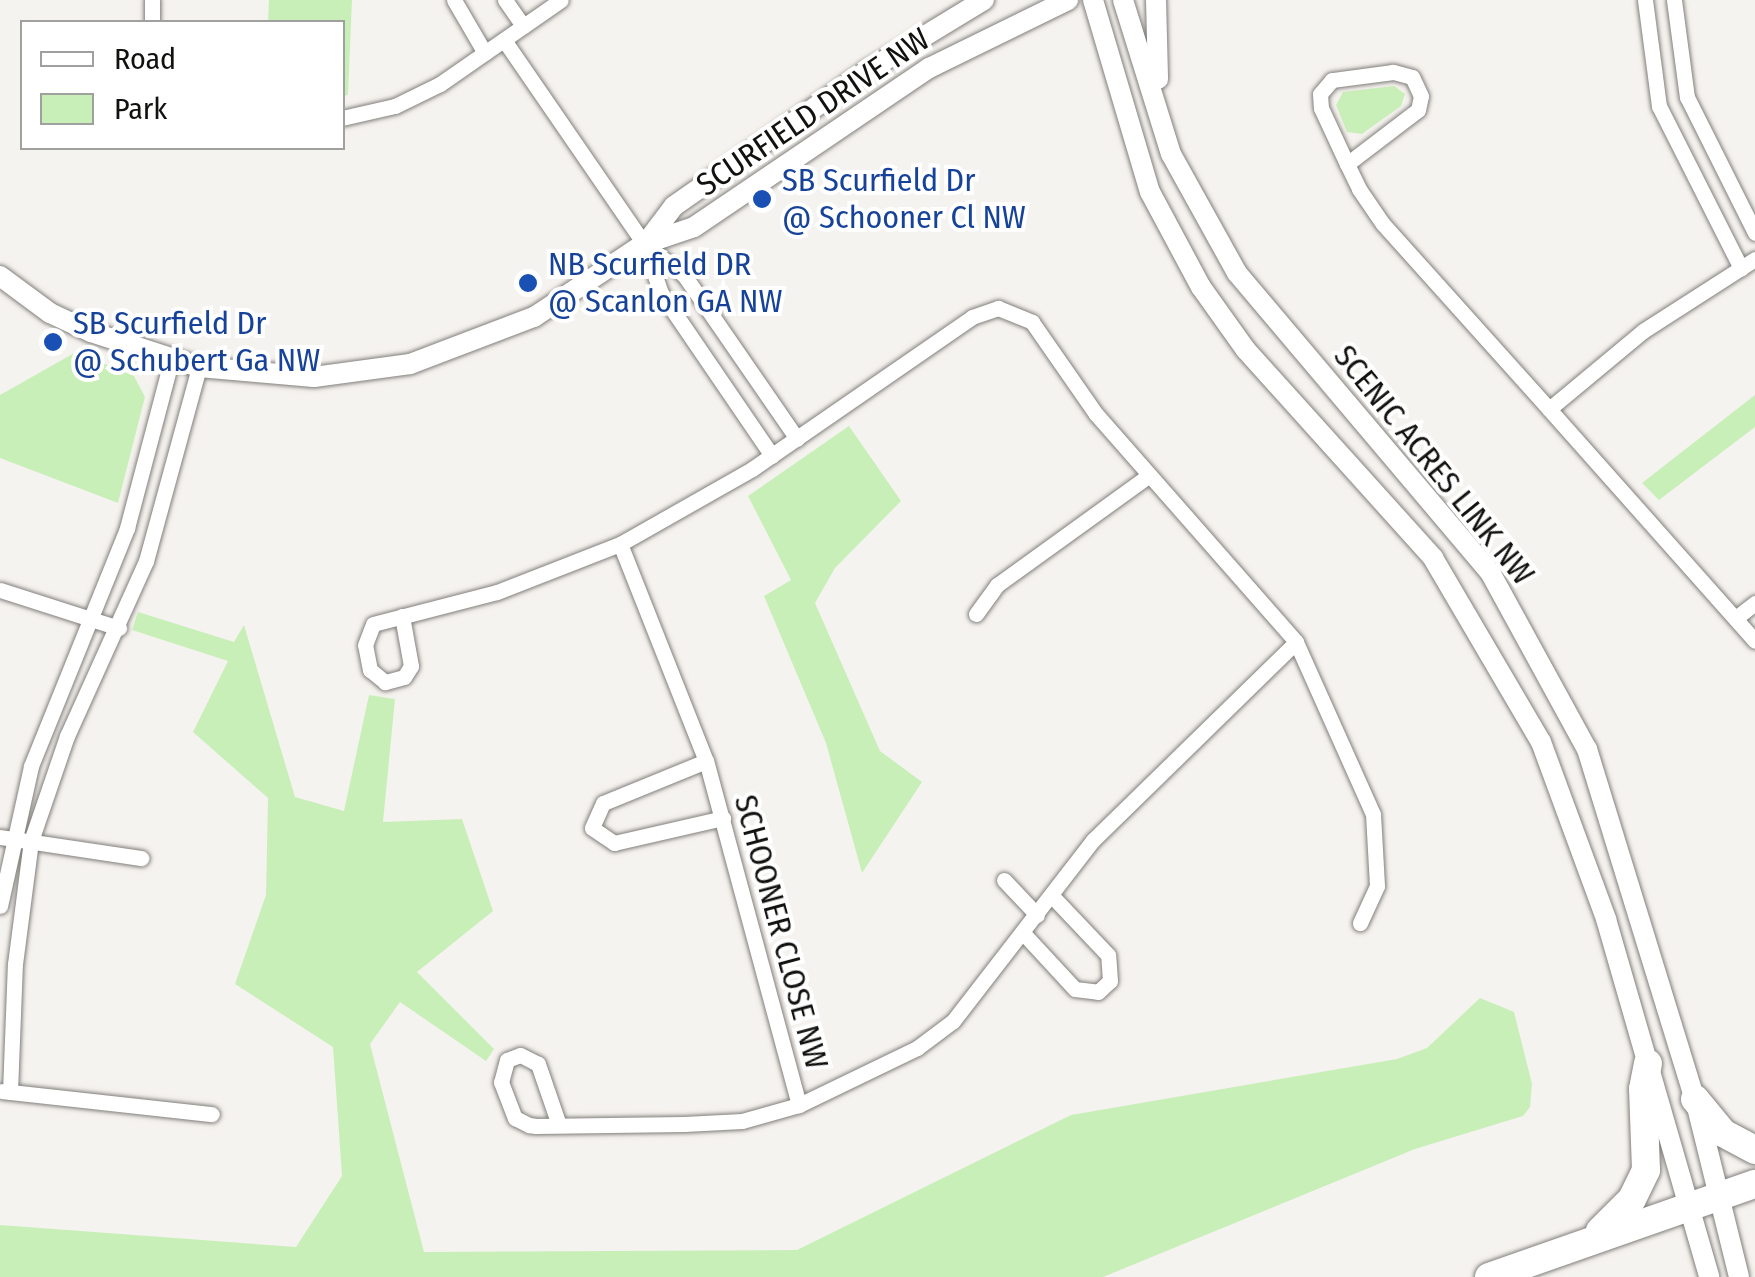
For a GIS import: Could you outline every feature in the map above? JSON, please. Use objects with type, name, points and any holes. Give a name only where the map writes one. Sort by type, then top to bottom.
[{"type":"highway","points":[[1595,1236],[1632,1199],[1646,1170],[1643,1090],[1648,1062]]},
{"type":"highway","points":[[1695,1099],[1723,1132],[1755,1150]]},
{"type":"highway","points":[[1489,1277],[1595,1236],[1755,1184]]},
{"type":"street","points":[[454,0],[485,53]]},
{"type":"street","points":[[505,0],[523,26]]},
{"type":"street","points":[[345,117],[416,96],[561,0]]},
{"type":"street","name":"SCURFIELD DRIVE NW","points":[[644,244],[674,206],[867,71],[984,0]]},
{"type":"street","name":"SCURFIELD DRIVE NW","points":[[0,276],[50,312],[171,360],[199,367],[314,377],[410,364],[534,317],[644,244],[694,227],[972,43],[1068,0]]},
{"type":"street","name":"SCENIC ACRES LINK NW","points":[[1093,0],[1150,192],[1201,288],[1246,350],[1433,558],[1541,742],[1606,919],[1691,1206],[1708,1277]]},
{"type":"street","name":"SCENIC ACRES LINK NW","points":[[1123,0],[1170,154],[1237,273],[1491,574],[1546,664],[1611,817],[1695,1099],[1739,1277]]},
{"type":"street","points":[[1156,0],[1153,58],[1170,154]]},
{"type":"street","points":[[1548,409],[1643,331],[1748,264],[1659,106],[1645,0]]},
{"type":"street","points":[[1674,0],[1687,97],[1755,233]]},
{"type":"street","points":[[504,40],[644,244],[661,293],[772,456]]},
{"type":"street","points":[[1347,164],[1418,110],[1421,96],[1412,77],[1393,72],[1338,78],[1323,88],[1321,108],[1347,164],[1383,224],[1737,617],[1755,642]]},
{"type":"street","points":[[1659,106],[1687,97]]},
{"type":"street","points":[[644,244],[684,276],[797,439]]},
{"type":"street","points":[[402,616],[497,592],[620,544],[772,456],[972,317],[998,308],[1032,322],[1148,476],[1296,642],[1373,814],[1378,886],[1360,923]]},
{"type":"street","points":[[0,906],[5,838],[136,502],[171,360]]},
{"type":"street","points":[[199,367],[164,510],[120,628],[67,736],[31,841],[8,963],[5,1091],[212,1114]]},
{"type":"street","points":[[976,614],[997,585],[1148,476]]},
{"type":"street","points":[[136,502],[164,510]]},
{"type":"street","name":"SCHOONER CLOSE NW","points":[[620,544],[706,762],[799,1104],[918,1048],[952,1021],[1125,804],[1296,642]]},
{"type":"street","points":[[0,590],[120,628]]},
{"type":"street","points":[[1737,617],[1755,603]]},
{"type":"street","points":[[46,728],[67,736]]},
{"type":"street","points":[[706,762],[603,804],[592,828],[614,843],[723,818]]},
{"type":"street","points":[[5,838],[142,858]]},
{"type":"street","points":[[1004,880],[1037,915]]},
{"type":"street","points":[[1024,934],[1075,989],[1098,992],[1110,982],[1108,955],[1052,896]]},
{"type":"street","points":[[559,1126],[538,1064],[527,1056],[507,1060],[501,1082],[515,1118],[529,1125],[559,1126],[742,1121],[799,1104]]},
{"type":"green space","points":[[269,0],[352,0],[348,95],[345,96],[345,20],[268,20]]},
{"type":"green space","points":[[1394,86],[1405,94],[1401,106],[1362,134],[1347,132],[1336,105],[1343,92]]},
{"type":"green space","points":[[76,352],[134,376],[145,397],[118,503],[0,458],[0,395]]},
{"type":"green space","points":[[1755,395],[1755,427],[1659,500],[1642,483]]},
{"type":"green space","points":[[849,426],[901,501],[835,568],[815,603],[880,751],[922,782],[862,873],[826,743],[764,596],[791,580],[748,496]]},
{"type":"green space","points":[[138,612],[234,642],[244,625],[295,797],[344,811],[369,695],[395,699],[383,822],[462,819],[493,911],[417,972],[494,1049],[486,1061],[400,1002],[370,1044],[424,1252],[797,1250],[1071,1115],[1397,1059],[1427,1048],[1480,998],[1514,1012],[1532,1084],[1530,1107],[1523,1116],[1415,1149],[1103,1277],[0,1277],[0,1225],[296,1247],[342,1176],[333,1047],[235,984],[266,895],[268,798],[193,732],[228,661],[132,630]]},
{"type":"place","name":"SB Scurfield Dr @ Schooner Cl NW","points":[[762,199]]},
{"type":"place","name":"NB Scurfield DR @ Scanlon GA NW","points":[[528,283]]},
{"type":"place","name":"SB Scurfield Dr @ Schubert Ga NW","points":[[53,342]]}]
